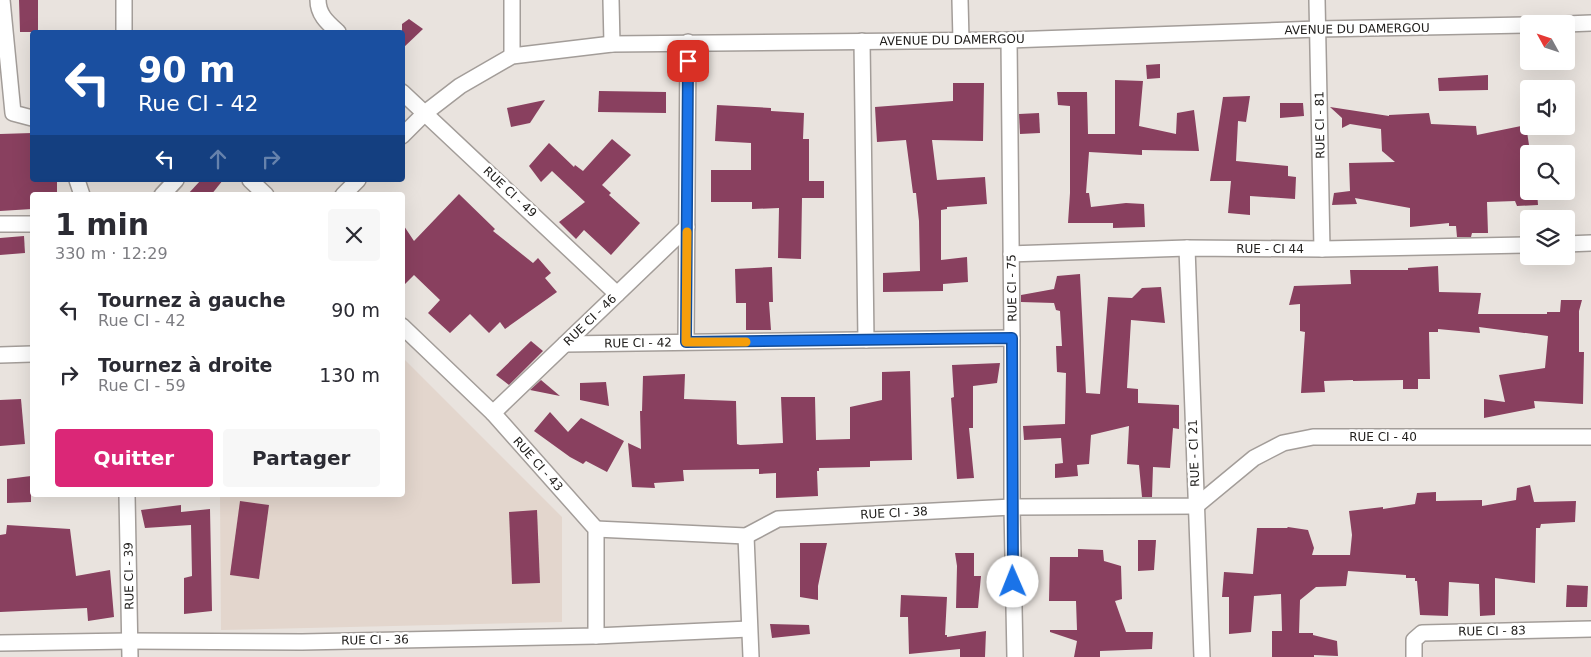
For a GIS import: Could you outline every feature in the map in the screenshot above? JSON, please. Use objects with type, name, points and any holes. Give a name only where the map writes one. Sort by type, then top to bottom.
[{"type":"street","points":[[2,0],[6,113],[30,118]]},
{"type":"street","points":[[124,0],[124,30]]},
{"type":"street","points":[[318,0],[320,13],[336,30]]},
{"type":"street","points":[[512,0],[512,56]]},
{"type":"street","points":[[611,0],[612,44]]},
{"type":"street","points":[[960,0],[961,40]]},
{"type":"street","name":"RUE CI - 81","points":[[1318,0],[1322,249]]},
{"type":"street","points":[[1575,24],[1591,23]]},
{"type":"street","name":"AVENUE DU DAMERGOU","points":[[405,133],[425,113],[460,86],[512,56],[612,44],[1009,40],[1318,29],[1520,25]]},
{"type":"street","name":"RUE CI - 75","points":[[1009,40],[1014,657]]},
{"type":"street","points":[[862,41],[866,340]]},
{"type":"street","points":[[686,342],[688,42]]},
{"type":"street","name":"RUE CI - 49","points":[[405,95],[618,294]]},
{"type":"street","points":[[165,192],[174,182]]},
{"type":"street","points":[[252,182],[263,192]]},
{"type":"street","points":[[346,192],[356,182]]},
{"type":"street","points":[[0,224],[30,224]]},
{"type":"street","name":"RUE CI - 46","points":[[493,413],[687,227]]},
{"type":"street","points":[[1575,244],[1591,243]]},
{"type":"street","name":"RUE - CI 44","points":[[1011,254],[1188,248],[1322,249],[1520,245]]},
{"type":"street","name":"RUE - CI 21","points":[[1188,248],[1202,657]]},
{"type":"street","name":"RUE CI - 43","points":[[405,329],[493,413],[596,529]]},
{"type":"street","name":"RUE CI - 42","points":[[565,344],[1012,338]]},
{"type":"street","points":[[0,355],[30,354]]},
{"type":"street","name":"RUE CI - 40","points":[[1196,506],[1254,458],[1284,443],[1313,437],[1591,436]]},
{"type":"street","name":"RUE CI - 39","points":[[127,497],[130,657]]},
{"type":"street","name":"RUE CI - 38","points":[[746,536],[778,519],[1012,506],[1196,506]]},
{"type":"street","points":[[596,636],[596,529],[746,536],[749,629],[752,657]]},
{"type":"street","name":"RUE CI - 36","points":[[0,643],[130,641],[302,642],[596,636],[749,629]]},
{"type":"street","name":"RUE CI - 83","points":[[1414,657],[1414,640],[1422,633],[1591,629]]},
{"type":"street","points":[[302,642],[302,657]]},
{"type":"shaded area","points":[[405,360],[562,517],[562,622],[221,630],[220,497],[405,497]]},
{"type":"building","points":[[19,0],[38,0],[38,30],[20,32]]},
{"type":"building","points":[[409,19],[423,29],[405,46],[405,30],[402,30],[402,24]]},
{"type":"building","points":[[1160,64],[1160,78],[1147,79],[1146,65]]},
{"type":"building","points":[[1488,75],[1488,90],[1439,91],[1438,78]]},
{"type":"building","points":[[1115,80],[1143,81],[1139,126],[1176,134],[1177,113],[1194,110],[1199,151],[1142,150],[1142,155],[1089,152],[1086,193],[1089,193],[1091,207],[1126,203],[1144,204],[1145,227],[1113,228],[1113,223],[1068,223],[1070,106],[1058,105],[1057,92],[1087,92],[1088,134],[1115,134]]},
{"type":"building","points":[[953,83],[984,83],[983,141],[932,140],[937,180],[985,177],[987,204],[947,207],[947,209],[941,210],[941,260],[967,257],[968,282],[943,284],[943,291],[883,292],[883,273],[920,271],[919,221],[906,140],[877,142],[875,107],[953,101]]},
{"type":"building","points":[[599,91],[666,92],[666,113],[598,112]]},
{"type":"building","points":[[1250,96],[1246,122],[1238,121],[1236,161],[1288,166],[1288,176],[1296,177],[1295,199],[1250,196],[1250,215],[1228,213],[1231,181],[1210,181],[1223,97]]},
{"type":"building","points":[[545,100],[530,123],[511,127],[507,108]]},
{"type":"building","points":[[1280,103],[1303,103],[1304,116],[1280,118]]},
{"type":"building","points":[[717,105],[771,108],[771,111],[804,113],[803,139],[809,139],[809,181],[824,181],[824,198],[802,198],[801,259],[778,258],[779,208],[752,209],[752,202],[711,202],[711,170],[751,170],[751,143],[715,141]]},
{"type":"building","points":[[1330,107],[1389,116],[1429,113],[1431,124],[1476,126],[1477,135],[1520,126],[1520,135],[1528,135],[1529,145],[1520,145],[1520,200],[1538,200],[1538,205],[1517,206],[1515,201],[1487,202],[1488,233],[1472,233],[1471,237],[1457,237],[1456,226],[1449,226],[1449,223],[1410,227],[1410,208],[1355,198],[1357,204],[1332,205],[1334,193],[1350,191],[1349,163],[1395,162],[1382,151],[1381,129],[1350,124],[1342,128],[1342,118]]},
{"type":"building","points":[[1039,113],[1040,133],[1020,134],[1019,114]]},
{"type":"building","points":[[30,133],[30,182],[57,182],[57,192],[30,192],[30,209],[0,211],[0,134]]},
{"type":"building","points":[[612,139],[631,155],[602,185],[611,193],[609,195],[640,223],[611,255],[584,230],[576,239],[559,222],[585,202],[552,171],[541,182],[529,166],[549,143],[574,167],[575,165],[583,171]]},
{"type":"building","points":[[199,182],[221,182],[213,192],[190,192]]},
{"type":"building","points":[[459,194],[495,229],[493,231],[533,263],[538,258],[551,273],[545,278],[557,292],[505,329],[500,322],[489,333],[470,314],[450,333],[428,313],[440,300],[414,275],[405,284],[405,228],[414,241]]},
{"type":"building","points":[[24,236],[25,253],[0,255],[0,238]]},
{"type":"building","points":[[1438,266],[1439,292],[1481,293],[1478,314],[1547,314],[1547,312],[1560,312],[1561,300],[1582,300],[1579,311],[1579,352],[1584,352],[1583,404],[1534,401],[1535,408],[1484,418],[1484,399],[1505,402],[1499,375],[1545,368],[1548,336],[1479,327],[1480,333],[1438,329],[1438,332],[1429,332],[1430,379],[1418,379],[1418,389],[1403,389],[1403,380],[1353,380],[1324,381],[1325,392],[1301,393],[1305,332],[1300,331],[1300,304],[1289,305],[1294,286],[1351,284],[1350,270],[1408,270],[1408,268]]},
{"type":"building","points":[[772,267],[773,302],[769,302],[771,330],[746,330],[746,303],[736,303],[735,269]]},
{"type":"building","points":[[1080,274],[1086,393],[1100,394],[1108,297],[1132,298],[1142,288],[1161,287],[1165,323],[1131,320],[1127,388],[1138,389],[1138,403],[1179,405],[1179,429],[1173,428],[1170,468],[1153,467],[1152,497],[1142,497],[1139,465],[1127,464],[1129,426],[1091,435],[1089,464],[1077,465],[1078,476],[1055,478],[1055,464],[1063,463],[1061,438],[1024,440],[1023,426],[1065,424],[1066,373],[1057,372],[1056,346],[1062,346],[1060,311],[1056,310],[1054,303],[1021,302],[1021,295],[1054,289],[1057,276]]},
{"type":"building","points":[[531,341],[543,351],[509,385],[496,375]]},
{"type":"building","points":[[1000,363],[997,383],[973,386],[973,428],[969,428],[974,478],[957,479],[951,398],[954,397],[952,365]]},
{"type":"building","points":[[910,371],[912,460],[870,461],[870,467],[819,468],[819,471],[817,471],[818,496],[776,498],[776,473],[759,474],[759,469],[683,470],[684,481],[654,483],[655,488],[632,487],[628,443],[641,449],[640,411],[642,411],[643,376],[685,374],[684,399],[736,401],[737,444],[740,445],[783,443],[781,397],[815,397],[816,440],[850,439],[850,407],[882,400],[882,372]]},
{"type":"building","points":[[541,380],[560,396],[530,390]]},
{"type":"building","points":[[606,382],[609,406],[580,400],[580,383]]},
{"type":"building","points":[[21,399],[25,444],[0,446],[0,400]]},
{"type":"building","points":[[550,412],[568,432],[581,418],[624,441],[607,472],[586,461],[583,464],[570,457],[534,431]]},
{"type":"building","points":[[30,476],[31,502],[7,503],[7,479]]},
{"type":"building","points":[[1530,485],[1534,502],[1576,501],[1575,522],[1541,524],[1540,528],[1536,528],[1535,583],[1495,578],[1495,615],[1480,616],[1479,584],[1449,582],[1448,616],[1420,615],[1417,581],[1415,581],[1415,578],[1406,578],[1406,575],[1348,571],[1346,586],[1316,587],[1300,600],[1299,633],[1313,633],[1313,635],[1337,641],[1338,656],[1272,657],[1272,631],[1282,631],[1281,594],[1254,596],[1251,632],[1229,634],[1229,597],[1222,597],[1224,572],[1253,574],[1257,528],[1288,527],[1308,530],[1314,548],[1312,555],[1350,555],[1352,535],[1349,511],[1383,507],[1383,509],[1415,504],[1417,493],[1436,492],[1436,501],[1482,500],[1482,506],[1516,500],[1517,488]]},
{"type":"building","points":[[240,501],[269,505],[259,579],[230,575]]},
{"type":"building","points":[[181,505],[181,512],[210,509],[212,611],[184,614],[184,578],[192,576],[191,525],[145,528],[141,510]]},
{"type":"building","points":[[537,510],[540,583],[512,584],[509,512]]},
{"type":"building","points":[[7,525],[70,529],[76,576],[110,570],[114,617],[88,621],[87,608],[0,612],[0,535],[6,534]]},
{"type":"building","points":[[1138,540],[1156,540],[1154,570],[1138,571]]},
{"type":"building","points":[[800,543],[827,543],[818,586],[818,600],[800,597]]},
{"type":"building","points":[[1078,549],[1103,550],[1104,561],[1121,566],[1122,599],[1115,601],[1126,632],[1153,632],[1152,649],[1100,651],[1100,657],[1074,657],[1077,641],[1050,632],[1050,630],[1077,630],[1076,601],[1049,601],[1050,557],[1078,557]]},
{"type":"building","points":[[955,553],[974,553],[974,576],[981,576],[978,608],[956,608],[957,566]]},
{"type":"building","points":[[1567,585],[1588,586],[1587,607],[1566,607]]},
{"type":"building","points":[[901,595],[947,597],[945,635],[947,637],[986,631],[985,657],[960,657],[960,649],[909,654],[908,617],[900,617]]},
{"type":"building","points":[[770,624],[809,625],[810,634],[772,638]]},
{"type":"slow traffic","points":[[687,232],[686,342],[746,342]]},
{"type":"route","points":[[688,61],[686,342],[1012,338],[1013,582]]}]
